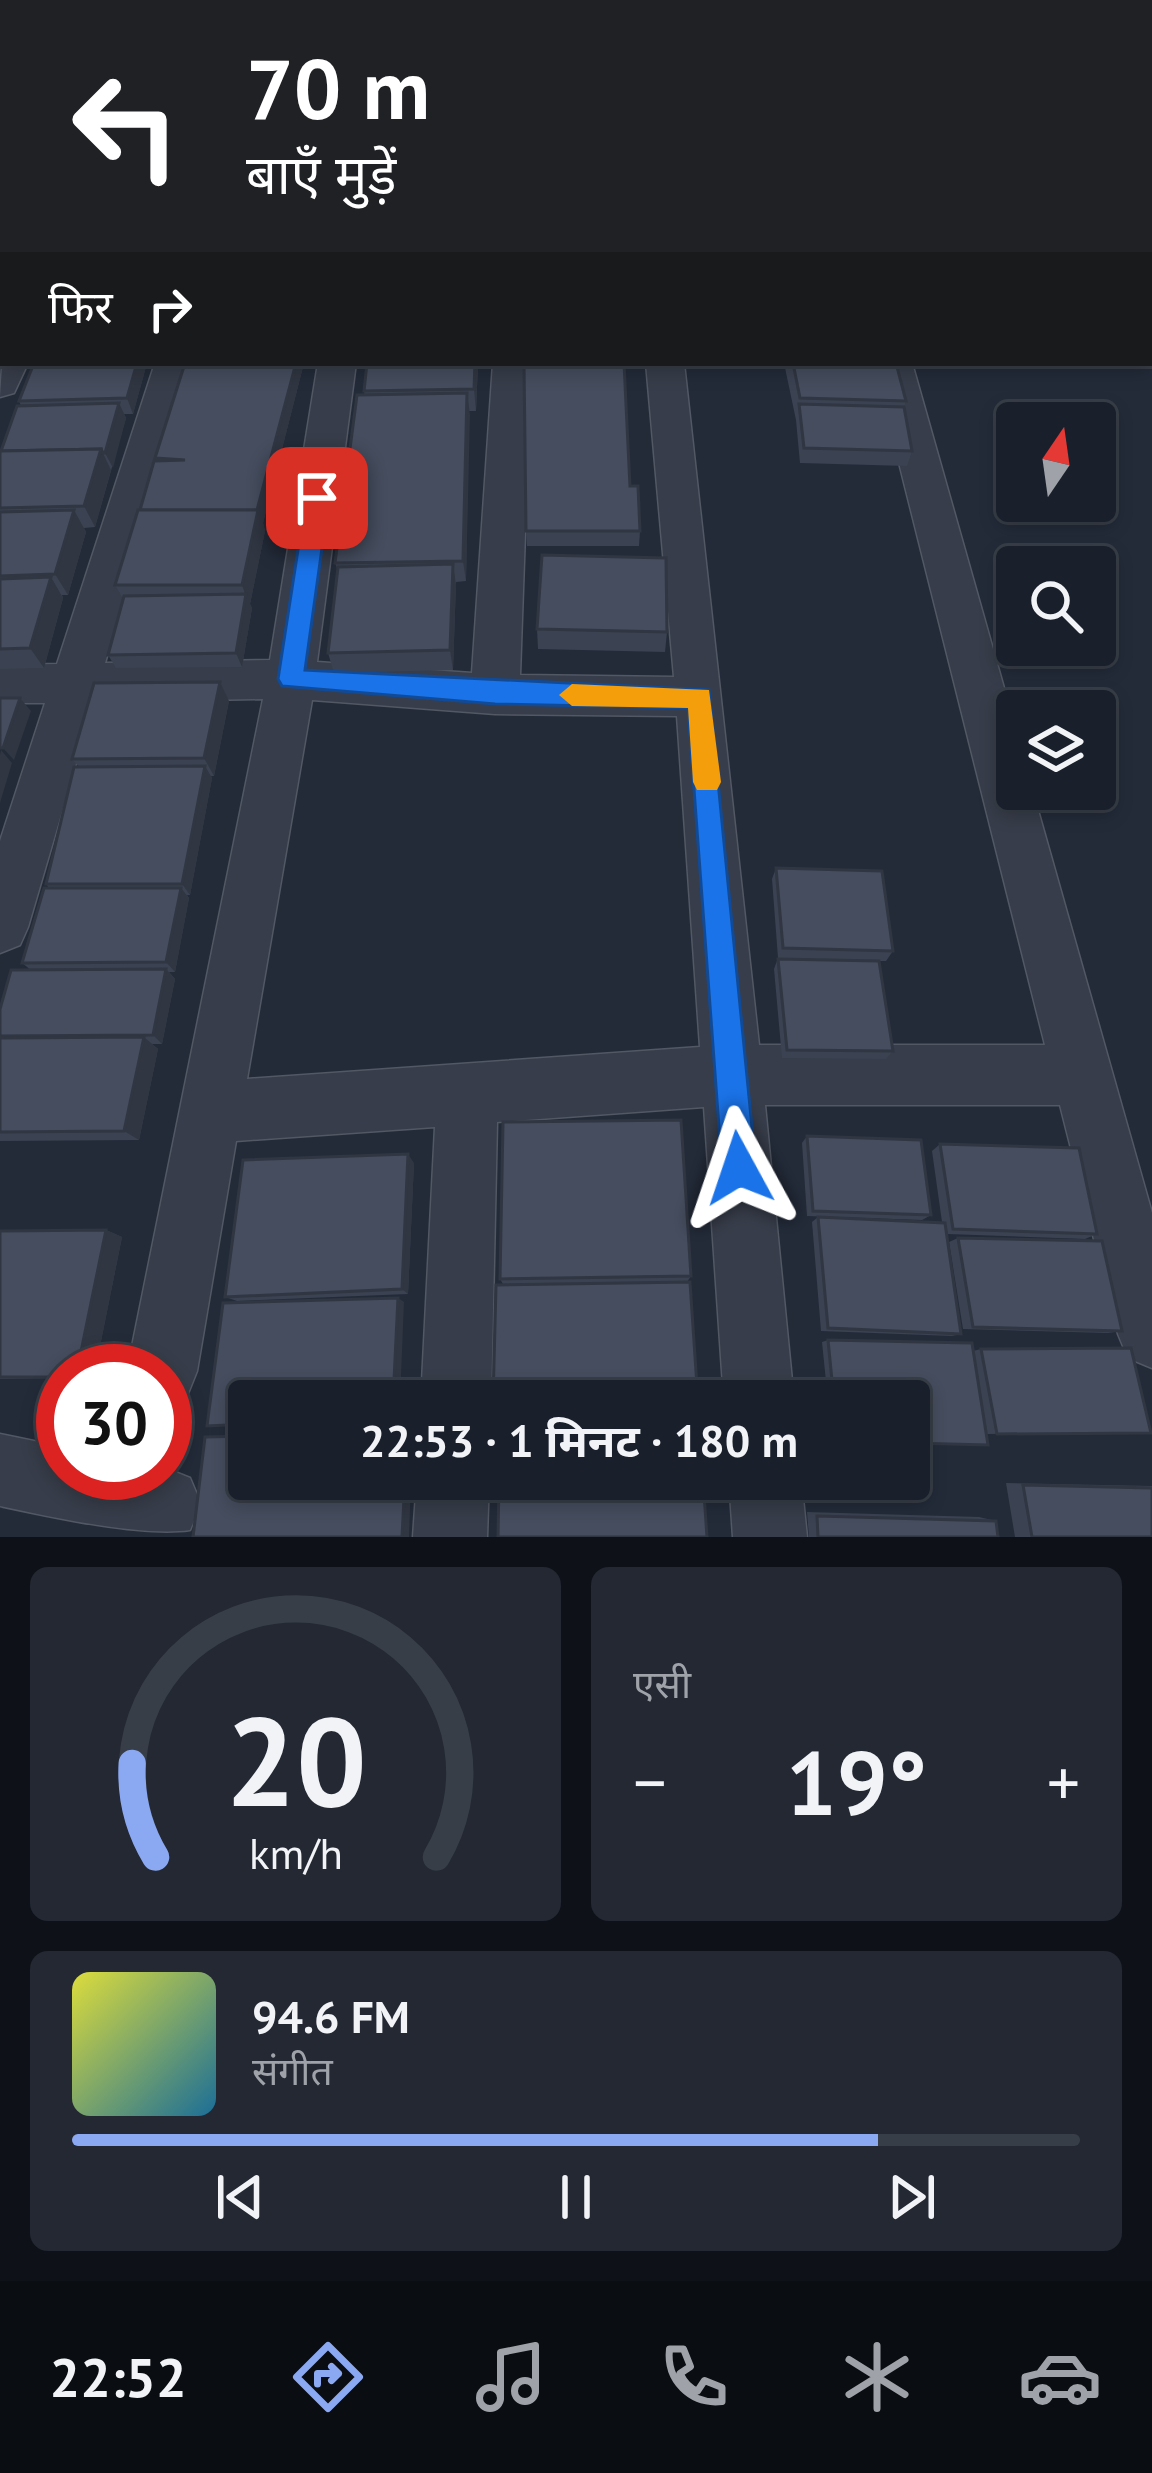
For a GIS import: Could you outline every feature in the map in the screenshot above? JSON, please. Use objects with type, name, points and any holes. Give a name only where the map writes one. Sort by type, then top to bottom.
[{"type":"street","points":[[0,927],[173,366]]},
{"type":"street","points":[[167,1344],[291,679],[337,366]]},
{"type":"street","points":[[495,694],[512,366]]},
{"type":"street","points":[[665,366],[700,697],[757,1380]]},
{"type":"street","points":[[894,366],[1079,1075],[1152,1334]]},
{"type":"street","points":[[0,684],[291,679],[495,694],[700,697]]},
{"type":"street","points":[[211,1112],[731,1075],[1079,1075]]},
{"type":"street","points":[[456,1380],[467,1093]]},
{"type":"street","points":[[0,1470],[130,1503]]},
{"type":"street","points":[[451,1537],[452,1500]]},
{"type":"street","points":[[767,1500],[770,1537]]},
{"type":"building","points":[[33,366],[136,366],[127,398],[19,401]]},
{"type":"building","points":[[184,366],[295,366],[257,510],[140,510],[154,461],[185,460],[155,458]]},
{"type":"building","points":[[367,366],[475,366],[474,389],[364,391]]},
{"type":"building","points":[[524,366],[624,366],[630,486],[638,486],[640,531],[526,531]]},
{"type":"building","points":[[794,366],[897,366],[906,401],[800,398]]},
{"type":"building","points":[[467,393],[463,561],[335,563],[357,395]]},
{"type":"building","points":[[119,403],[105,453],[101,449],[1,451],[17,406]]},
{"type":"building","points":[[799,404],[904,407],[912,451],[804,448]]},
{"type":"building","points":[[101,449],[84,506],[0,508],[0,451]]},
{"type":"building","points":[[74,510],[55,574],[0,576],[0,512]]},
{"type":"building","points":[[138,510],[258,510],[242,585],[115,585]]},
{"type":"building","points":[[542,555],[666,558],[667,632],[537,629]]},
{"type":"building","points":[[453,564],[450,650],[328,653],[338,567]]},
{"type":"building","points":[[51,577],[30,648],[0,649],[0,579]]},
{"type":"building","points":[[246,594],[236,653],[108,655],[124,596]]},
{"type":"building","points":[[220,682],[204,758],[72,759],[94,683]]},
{"type":"building","points":[[0,698],[20,698],[3,748],[0,748]]},
{"type":"building","points":[[205,766],[182,884],[46,884],[74,767]]},
{"type":"building","points":[[776,868],[882,871],[893,951],[783,948]]},
{"type":"building","points":[[44,888],[181,888],[166,962],[22,963]]},
{"type":"building","points":[[778,959],[879,961],[893,1051],[787,1050]]},
{"type":"building","points":[[166,969],[153,1035],[0,1036],[0,1009],[11,970]]},
{"type":"building","points":[[144,1037],[124,1131],[0,1132],[0,1038]]},
{"type":"building","points":[[681,1120],[691,1276],[500,1279],[503,1122]]},
{"type":"building","points":[[807,1136],[921,1140],[931,1215],[813,1211]]},
{"type":"building","points":[[940,1144],[1079,1148],[1097,1234],[953,1229]]},
{"type":"building","points":[[408,1154],[402,1289],[225,1297],[243,1160]]},
{"type":"building","points":[[818,1217],[945,1223],[961,1334],[828,1328]]},
{"type":"building","points":[[106,1230],[83,1344],[36,1344],[36,1377],[0,1377],[0,1231]]},
{"type":"building","points":[[958,1238],[1102,1241],[1122,1331],[973,1327]]},
{"type":"building","points":[[690,1282],[697,1380],[494,1380],[496,1285]]},
{"type":"building","points":[[398,1298],[394,1380],[228,1380],[228,1425],[207,1426],[223,1303]]},
{"type":"building","points":[[828,1340],[972,1343],[988,1445],[930,1444],[930,1380],[832,1380]]},
{"type":"building","points":[[1131,1348],[1151,1433],[997,1434],[981,1349]]},
{"type":"building","points":[[228,1436],[228,1500],[404,1500],[402,1537],[193,1537],[205,1437]]},
{"type":"building","points":[[1023,1485],[1152,1488],[1152,1537],[1032,1537]]},
{"type":"building","points":[[499,1500],[704,1500],[707,1537],[498,1537]]},
{"type":"building","points":[[817,1516],[996,1521],[998,1537],[818,1537]]},
{"type":"slow traffic","points":[[572,695],[700,697],[707,782]]},
{"type":"route","points":[[317,498],[291,679],[495,694],[700,697],[739,1168]]}]
